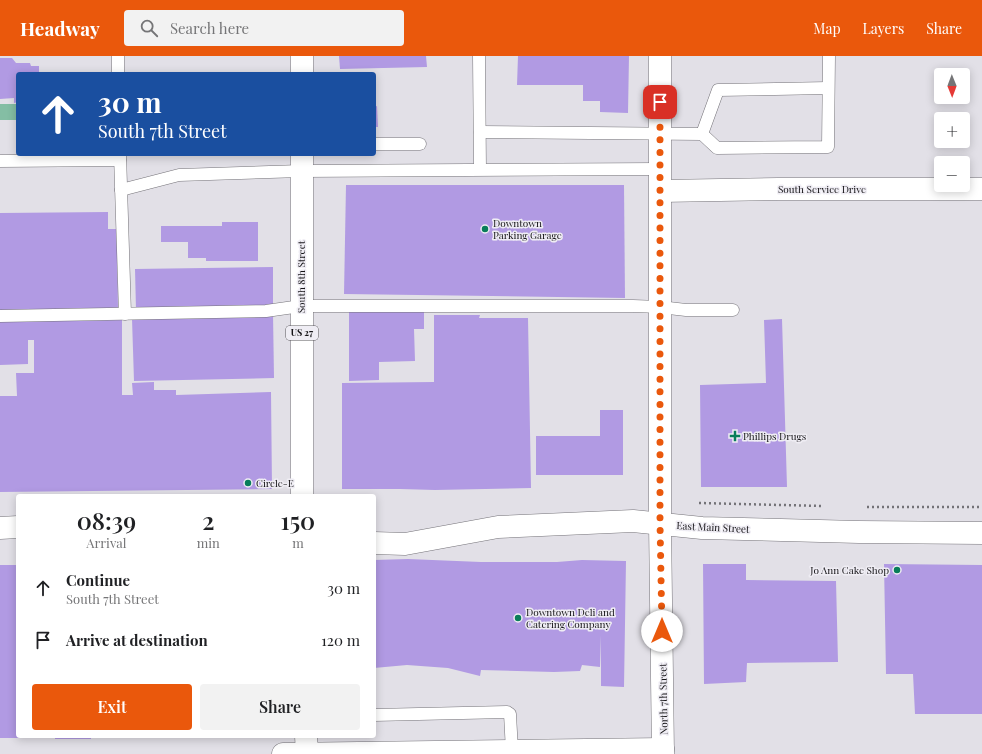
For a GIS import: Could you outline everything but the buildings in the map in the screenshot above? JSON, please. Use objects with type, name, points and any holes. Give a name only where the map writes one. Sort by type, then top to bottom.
[{"type":"main road","points":[[302,56],[302,72]]},
{"type":"main road","name":"North 7th Street","points":[[660,56],[660,523],[663,751]]},
{"type":"main road","name":"South 8th Street","points":[[302,162],[302,494]]},
{"type":"main road","name":"South Service Drive","points":[[661,191],[778,189],[982,189]]},
{"type":"main road","name":"East Main Street","points":[[376,543],[405,544],[498,527],[633,521],[718,528],[859,532],[982,533]]},
{"type":"main road","points":[[0,528],[16,527]]},
{"type":"main road","points":[[306,738],[307,754]]},
{"type":"main road","points":[[283,754],[663,751]]},
{"type":"lane","points":[[118,56],[118,72]]},
{"type":"lane","points":[[479,56],[480,170]]},
{"type":"lane","points":[[480,132],[702,134],[717,148],[828,147],[829,56]]},
{"type":"lane","points":[[702,134],[718,90],[828,88]]},
{"type":"lane","points":[[376,144],[420,144]]},
{"type":"lane","points":[[0,161],[120,157],[125,314]]},
{"type":"lane","points":[[121,190],[179,175],[302,162],[480,170],[660,169]]},
{"type":"lane","points":[[0,316],[266,311],[302,306],[660,306],[686,310],[733,310]]},
{"type":"lane","points":[[376,715],[507,712],[510,714],[511,720],[512,751]]},
{"type":"path","points":[[694,503],[827,506]]},
{"type":"path","points":[[865,507],[982,507]]},
{"type":"green space","points":[[0,104],[16,104],[16,120],[0,120]]},
{"type":"place","name":"Downtown Parking Garage","points":[[485,229]]},
{"type":"place","name":"Phillips Drugs","points":[[735,436]]},
{"type":"place","name":"Circle-E","points":[[248,483]]},
{"type":"place","name":"Jo Ann Cake Shop","points":[[897,570]]},
{"type":"place","name":"Downtown Deli and Catering Company","points":[[518,618]]},
{"type":"route","points":[[660,102],[660,523],[662,555],[662,631]]}]
